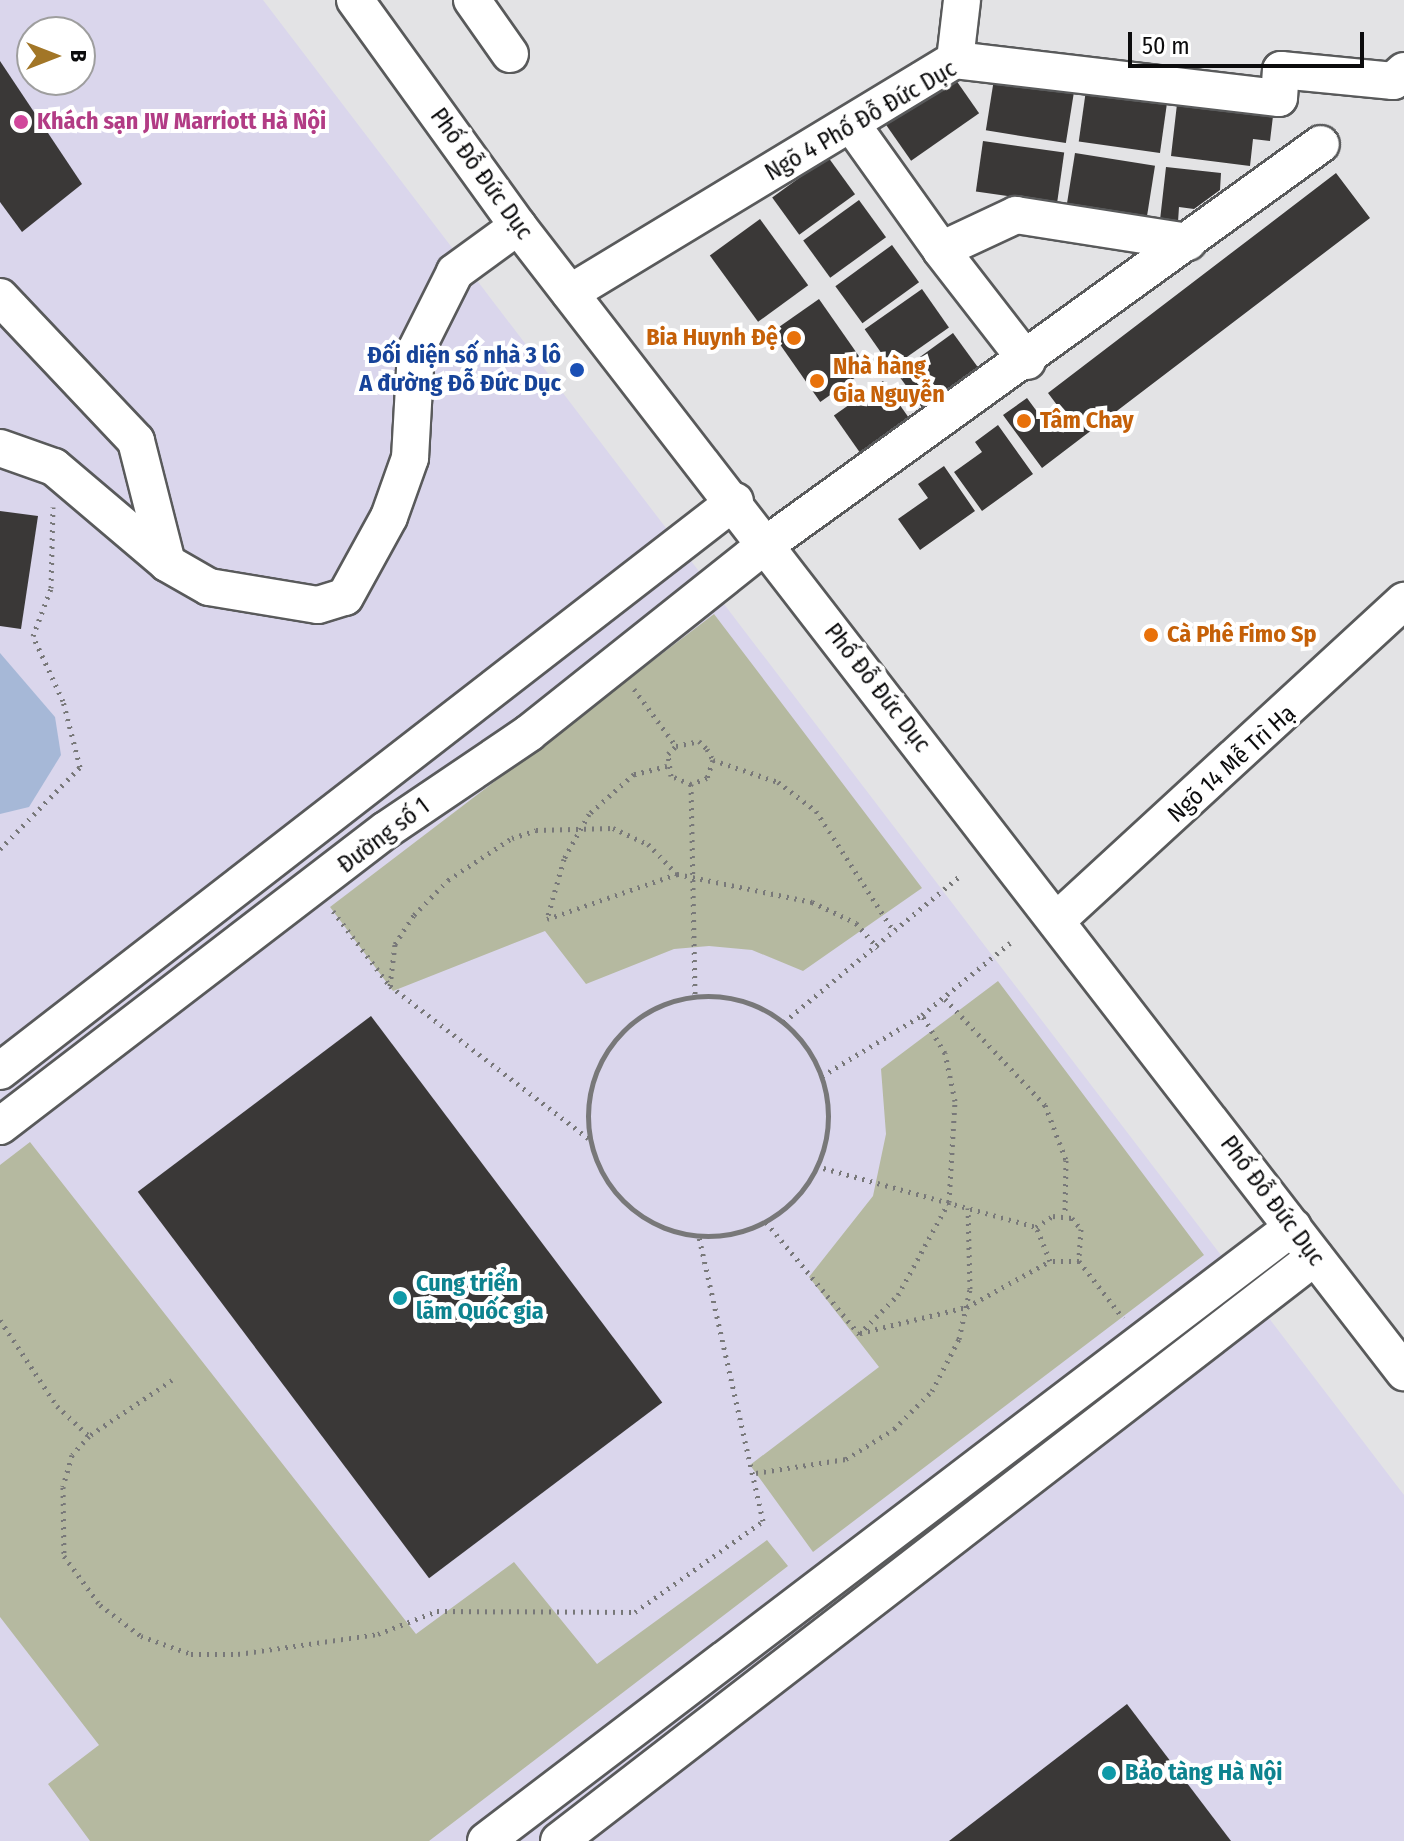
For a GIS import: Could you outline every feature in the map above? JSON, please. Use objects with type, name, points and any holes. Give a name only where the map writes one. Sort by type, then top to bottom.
[{"type":"street","name":"Phố Đỗ Đức Dục","points":[[355,0],[518,226],[735,501],[1315,1257],[1403,1360]]},
{"type":"street","points":[[472,0],[510,54]]},
{"type":"street","points":[[955,60],[962,0]]},
{"type":"street","name":"Ngõ 4 Phố Đỗ Đức Dục","points":[[570,293],[955,60],[1279,98],[1281,70],[1400,81]]},
{"type":"street","points":[[852,125],[941,250],[1027,361]]},
{"type":"street","name":"Đường số 1","points":[[0,1126],[386,830],[529,733],[767,544],[1027,361],[1321,144]]},
{"type":"street","points":[[941,250],[1016,215],[1188,242]]},
{"type":"street","points":[[0,448],[54,467],[167,563],[209,587],[263,599],[318,605],[345,597],[389,517],[410,458],[416,350],[455,272],[518,226]]},
{"type":"street","points":[[0,297],[136,441],[167,563]]},
{"type":"street","name":"Đường số 1","points":[[0,1071],[735,501]]},
{"type":"street","name":"Ngõ 14 Mễ Trì Hạ","points":[[1056,921],[1404,601]]},
{"type":"street","points":[[356,797],[386,830]]},
{"type":"street","points":[[207,911],[234,949]]},
{"type":"street","points":[[486,1841],[823,1580],[1293,1227]]},
{"type":"street","points":[[559,1841],[922,1564],[1315,1257]]},
{"type":"street","points":[[897,1526],[922,1564]]},
{"type":"street","points":[[823,1580],[848,1619]]},
{"type":"street","points":[[749,1639],[774,1677]]},
{"type":"path","points":[[0,849],[80,767],[63,701],[33,636],[51,588],[54,467]]},
{"type":"path","points":[[631,685],[676,746]]},
{"type":"path","points":[[676,746],[699,741],[713,760],[778,782],[816,811],[893,930]]},
{"type":"path","points":[[676,746],[667,766],[619,785],[579,828],[547,919],[677,874],[812,902],[856,923],[878,948]]},
{"type":"path","points":[[667,766],[671,776],[691,784],[707,778],[713,760]]},
{"type":"path","points":[[691,784],[696,877],[695,995]]},
{"type":"path","points":[[390,986],[395,944],[448,880],[512,838],[579,828],[631,834],[677,874]]},
{"type":"path","points":[[784,1022],[878,948],[893,930],[960,876]]},
{"type":"path","points":[[323,898],[390,986],[588,1138]]},
{"type":"path","points":[[822,1076],[945,999],[1010,943]]},
{"type":"path","points":[[695,995],[727,996],[784,1022],[822,1076],[828,1115],[816,1166],[804,1190],[766,1222],[699,1238],[660,1228],[626,1207],[602,1175],[588,1138],[588,1098],[616,1039],[657,1005],[695,995]]},
{"type":"path","points":[[945,999],[1045,1105],[1066,1160],[1065,1214],[1081,1229],[1079,1261],[1128,1325]]},
{"type":"path","points":[[859,1334],[898,1295],[949,1202],[955,1101],[945,1053],[922,1015]]},
{"type":"path","points":[[816,1166],[1036,1227],[1065,1214]]},
{"type":"path","points":[[756,1473],[846,1459],[894,1429],[945,1375],[972,1271],[968,1208]]},
{"type":"path","points":[[766,1222],[859,1334]]},
{"type":"path","points":[[1036,1227],[1050,1261]]},
{"type":"path","points":[[172,1380],[89,1436],[72,1455],[63,1487],[64,1556],[124,1625],[191,1654],[295,1649],[378,1634],[437,1611],[635,1612],[763,1521],[756,1473],[699,1238]]},
{"type":"path","points":[[859,1334],[964,1308],[1050,1261],[1079,1261]]},
{"type":"path","points":[[0,1320],[57,1406],[89,1436]]},
{"type":"shaded area","points":[[0,0],[263,0],[1404,1495],[1404,1841],[0,1841]]},
{"type":"green space","points":[[714,614],[922,888],[803,971],[752,950],[709,946],[674,949],[586,984],[545,931],[393,991],[330,907]]},
{"type":"green space","points":[[998,981],[1204,1255],[813,1552],[750,1465],[879,1367],[809,1277],[873,1196],[886,1134],[881,1069]]},
{"type":"green space","points":[[30,1142],[416,1634],[514,1562],[597,1664],[767,1540],[788,1566],[429,1841],[90,1841],[48,1784],[99,1745],[0,1617],[0,1165]]},
{"type":"water","points":[[0,653],[55,717],[61,755],[29,807],[0,814]]},
{"type":"building","name":"Khách sạn JW Marriott Hà Nội","points":[[0,61],[16,85],[16,96],[23,96],[82,184],[22,232],[0,202]]},
{"type":"building","points":[[951,73],[979,113],[911,161],[883,121]]},
{"type":"building","points":[[994,79],[1074,92],[1066,143],[986,130]]},
{"type":"building","points":[[1086,90],[1167,101],[1160,153],[1079,141]]},
{"type":"building","points":[[1177,104],[1273,116],[1270,141],[1253,139],[1250,166],[1171,156]]},
{"type":"building","points":[[983,141],[1064,152],[1057,203],[976,192]]},
{"type":"building","points":[[1075,153],[1155,166],[1147,217],[1067,204]]},
{"type":"building","points":[[828,157],[855,194],[799,235],[772,198]]},
{"type":"building","points":[[1166,167],[1221,173],[1220,190],[1194,209],[1179,207],[1178,222],[1160,220]]},
{"type":"building","points":[[1336,173],[1370,218],[1042,468],[1003,415],[1027,398],[1041,417],[1057,405],[1048,393]]},
{"type":"building","points":[[859,200],[886,237],[830,278],[803,241]]},
{"type":"building","points":[[760,219],[808,285],[758,322],[710,255]]},
{"type":"building","points":[[892,245],[919,282],[862,323],[835,286]]},
{"type":"building","points":[[922,289],[949,328],[892,368],[865,329]]},
{"type":"building","points":[[819,299],[868,369],[820,402],[771,332]]},
{"type":"building","points":[[953,333],[981,371],[925,412],[897,374]]},
{"type":"building","points":[[883,381],[909,418],[860,452],[834,415]]},
{"type":"building","points":[[998,425],[1033,474],[982,511],[954,472],[982,452],[975,442]]},
{"type":"building","points":[[944,466],[975,511],[920,550],[898,519],[928,498],[918,484]]},
{"type":"building","points":[[0,511],[38,516],[21,629],[0,626]]},
{"type":"building","name":"Cung triển lãm Quốc gia","points":[[371,1016],[662,1403],[429,1578],[138,1192]]},
{"type":"building","name":"Bảo tàng Hà Nội","points":[[1127,1704],[1231,1841],[949,1841]]},
{"type":"place","name":"Khách sạn JW Marriott Hà Nội","points":[[21,122]]},
{"type":"place","name":"Bia Huynh Đệ","points":[[794,338]]},
{"type":"place","name":"Đối diện số nhà 3 lô A đường Đỗ Đức Dục","points":[[577,370]]},
{"type":"place","name":"Nhà hàng Gia Nguyễn","points":[[817,381]]},
{"type":"place","name":"Tâm Chay","points":[[1024,421]]},
{"type":"place","name":"Cà Phê Fimo Sp","points":[[1151,635]]},
{"type":"place","name":"Cung triển lãm Quốc gia","points":[[400,1298]]},
{"type":"place","name":"Bảo tàng Hà Nội","points":[[1109,1773]]}]
